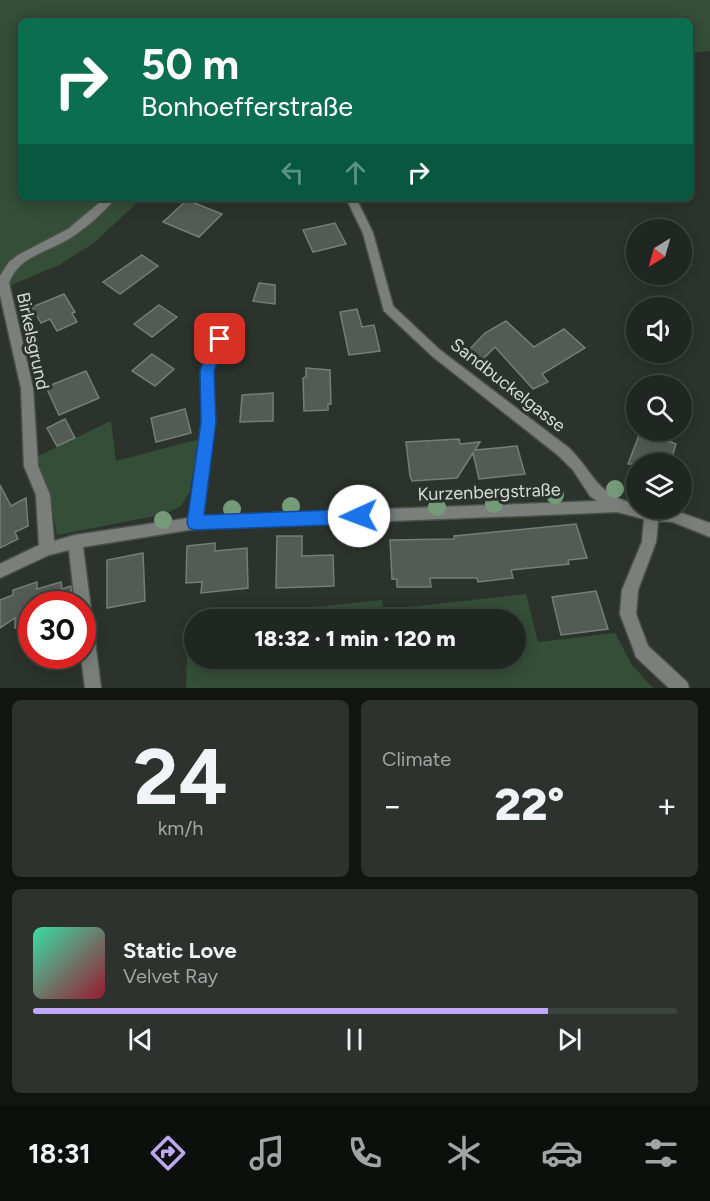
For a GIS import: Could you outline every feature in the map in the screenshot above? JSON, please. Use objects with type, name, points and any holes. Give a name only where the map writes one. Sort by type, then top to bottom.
[{"type":"street","name":"Birkelsgrund","points":[[47,549],[43,495],[31,466],[27,388],[3,283],[5,272],[21,258],[72,233],[108,201]]},
{"type":"street","name":"Sandbuckelgasse","points":[[352,201],[368,233],[388,308],[436,353],[564,452],[578,466],[595,492],[617,506],[626,508]]},
{"type":"street","points":[[195,523],[208,422],[207,371],[220,339]]},
{"type":"street","name":"Kurzenbergstraße","points":[[0,571],[47,549],[75,542],[195,523],[617,506]]},
{"type":"street","points":[[651,519],[649,542],[630,590],[628,614],[642,651],[681,688]]},
{"type":"street","name":"Sandbuckelgasse","points":[[682,519],[710,530]]},
{"type":"street","points":[[75,542],[93,688]]},
{"type":"green space","points":[[0,0],[710,0],[710,51],[693,53],[693,18],[18,18],[18,201],[139,201],[94,243],[59,265],[0,290]]},
{"type":"green space","points":[[111,421],[116,461],[200,439],[189,493],[181,506],[165,514],[57,535],[50,494],[36,457]]},
{"type":"green space","points":[[526,594],[538,642],[615,633],[632,665],[653,688],[186,688],[187,669],[526,669],[526,609],[392,609]]},
{"type":"green space","points":[[382,600],[383,609],[295,609]]},
{"type":"building","points":[[186,201],[222,214],[199,237],[163,222]]},
{"type":"building","points":[[335,223],[346,244],[313,252],[303,230]]},
{"type":"building","points":[[142,255],[158,266],[120,294],[103,282]]},
{"type":"building","points":[[259,283],[275,285],[275,304],[253,301]]},
{"type":"building","points":[[64,294],[75,312],[72,313],[77,322],[57,331],[50,319],[41,323],[32,307]]},
{"type":"building","points":[[159,305],[177,317],[152,337],[134,324]]},
{"type":"building","points":[[357,309],[362,327],[374,325],[380,351],[349,355],[340,312]]},
{"type":"building","points":[[506,321],[534,347],[564,329],[585,348],[542,374],[548,382],[533,389],[495,347],[476,366],[462,357],[485,333]]},
{"type":"building","points":[[152,354],[174,369],[155,386],[132,371]]},
{"type":"building","points":[[306,368],[330,370],[331,404],[328,404],[328,410],[304,411],[303,378],[306,377]]},
{"type":"building","points":[[86,371],[99,398],[59,415],[46,387]]},
{"type":"building","points":[[273,393],[273,421],[240,422],[242,395]]},
{"type":"building","points":[[185,409],[191,433],[156,442],[151,418]]},
{"type":"building","points":[[65,419],[75,438],[57,446],[47,428]]},
{"type":"building","points":[[459,439],[460,444],[480,442],[475,450],[517,446],[525,474],[479,479],[473,453],[457,478],[412,481],[406,442]]},
{"type":"building","points":[[637,441],[668,441],[676,444],[673,453],[632,453]]},
{"type":"building","points":[[0,485],[11,506],[26,498],[28,526],[15,532],[18,539],[0,548]]},
{"type":"building","points":[[576,524],[587,558],[568,560],[569,564],[511,570],[513,578],[478,582],[477,578],[430,578],[431,587],[397,587],[397,579],[392,579],[390,540],[454,539],[454,536]]},
{"type":"building","points":[[277,536],[302,536],[302,556],[333,555],[334,586],[276,588]]},
{"type":"building","points":[[215,543],[215,551],[247,548],[248,588],[201,593],[202,582],[186,583],[187,546]]},
{"type":"building","points":[[143,553],[145,601],[107,608],[107,560]]},
{"type":"building","points":[[37,582],[37,589],[61,582],[62,589],[71,586],[72,591],[18,591],[18,627],[15,628],[15,618],[0,628],[0,600],[13,595],[13,590]]},
{"type":"building","points":[[596,591],[608,629],[561,635],[552,597]]},
{"type":"route","points":[[220,339],[207,371],[208,422],[195,523],[359,516]]}]
